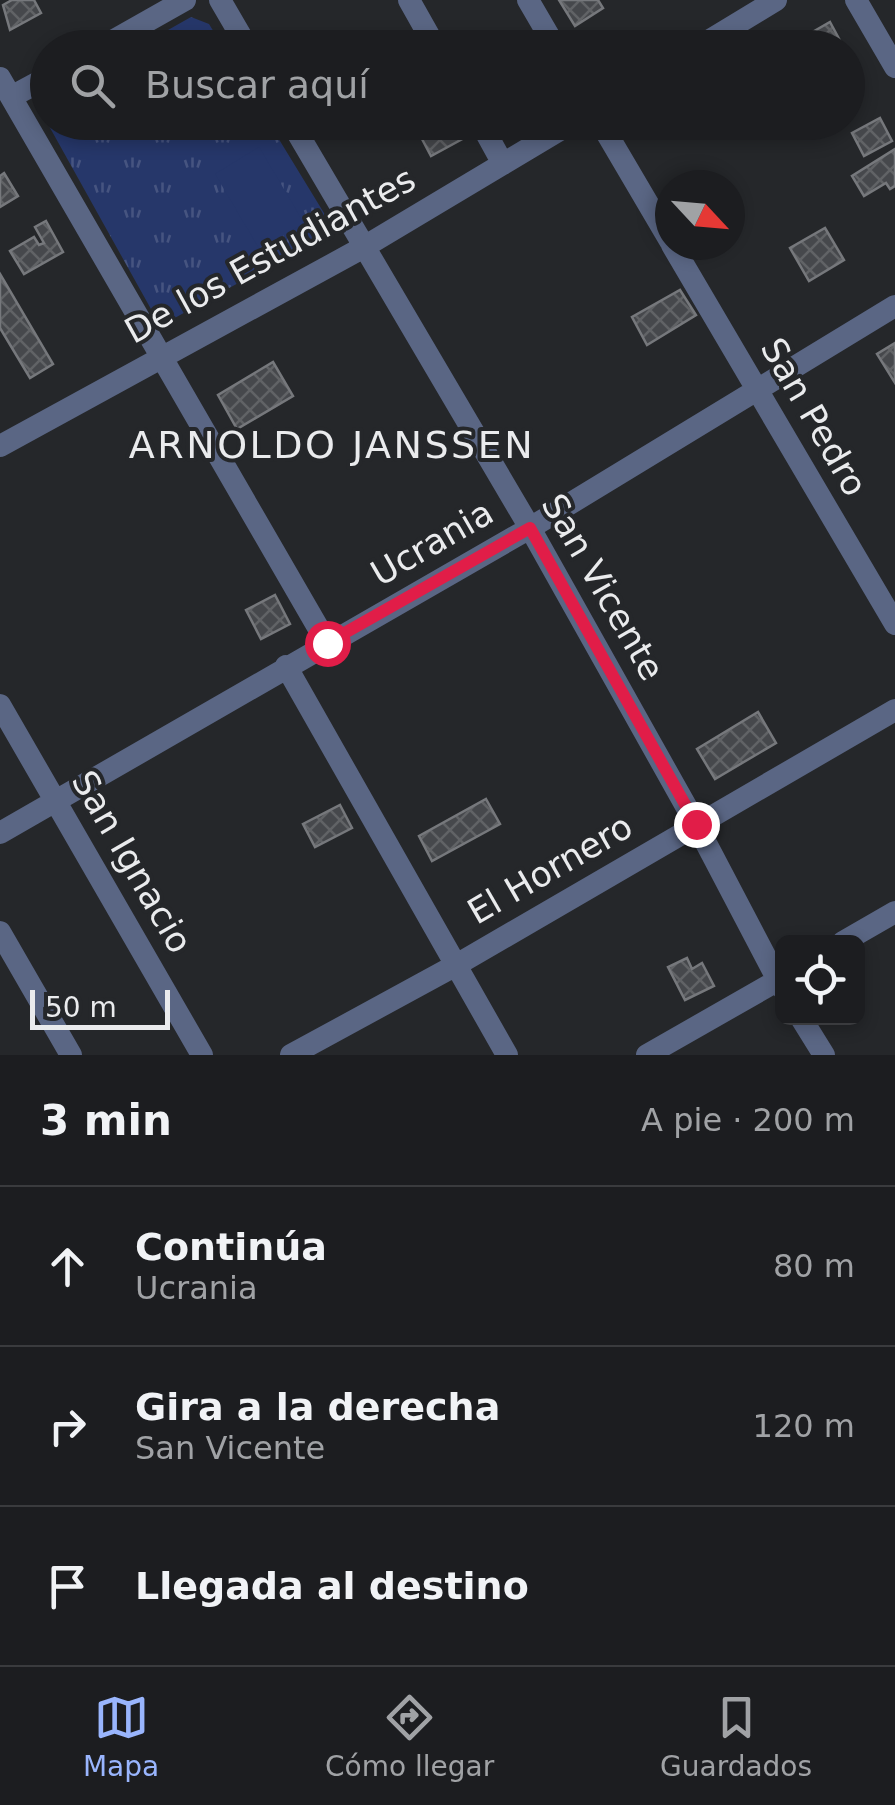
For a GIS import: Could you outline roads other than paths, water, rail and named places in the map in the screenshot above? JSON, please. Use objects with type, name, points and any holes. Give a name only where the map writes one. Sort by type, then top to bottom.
[{"type":"street","points":[[132,30],[185,0]]},
{"type":"street","points":[[220,0],[238,30]]},
{"type":"street","points":[[409,0],[426,30]]},
{"type":"street","points":[[528,0],[546,30]]},
{"type":"street","points":[[727,30],[776,0]]},
{"type":"street","points":[[856,0],[895,68]]},
{"type":"street","points":[[6,88],[30,130]]},
{"type":"street","points":[[36,140],[327,643]]},
{"type":"street","name":"San Vicente","points":[[302,140],[530,528],[775,971]]},
{"type":"street","points":[[490,140],[504,164]]},
{"type":"street","name":"De los Estudiantes","points":[[0,446],[364,248],[543,140]]},
{"type":"street","name":"San Pedro","points":[[611,140],[655,216]]},
{"type":"street","name":"San Pedro","points":[[681,260],[895,624]]},
{"type":"street","name":"Ucrania","points":[[0,833],[530,528],[895,306]]},
{"type":"street","points":[[286,666],[507,1055]]},
{"type":"street","name":"San Ignacio","points":[[0,705],[202,1055]]},
{"type":"street","name":"El Hornero","points":[[291,1055],[458,964],[895,710]]},
{"type":"street","points":[[855,935],[895,912]]},
{"type":"street","points":[[0,932],[72,1055]]},
{"type":"street","points":[[647,1055],[775,985]]},
{"type":"street","points":[[805,1025],[824,1055]]},
{"type":"district","name":"ARNOLDO JANSSEN","points":[[332,445]]}]
